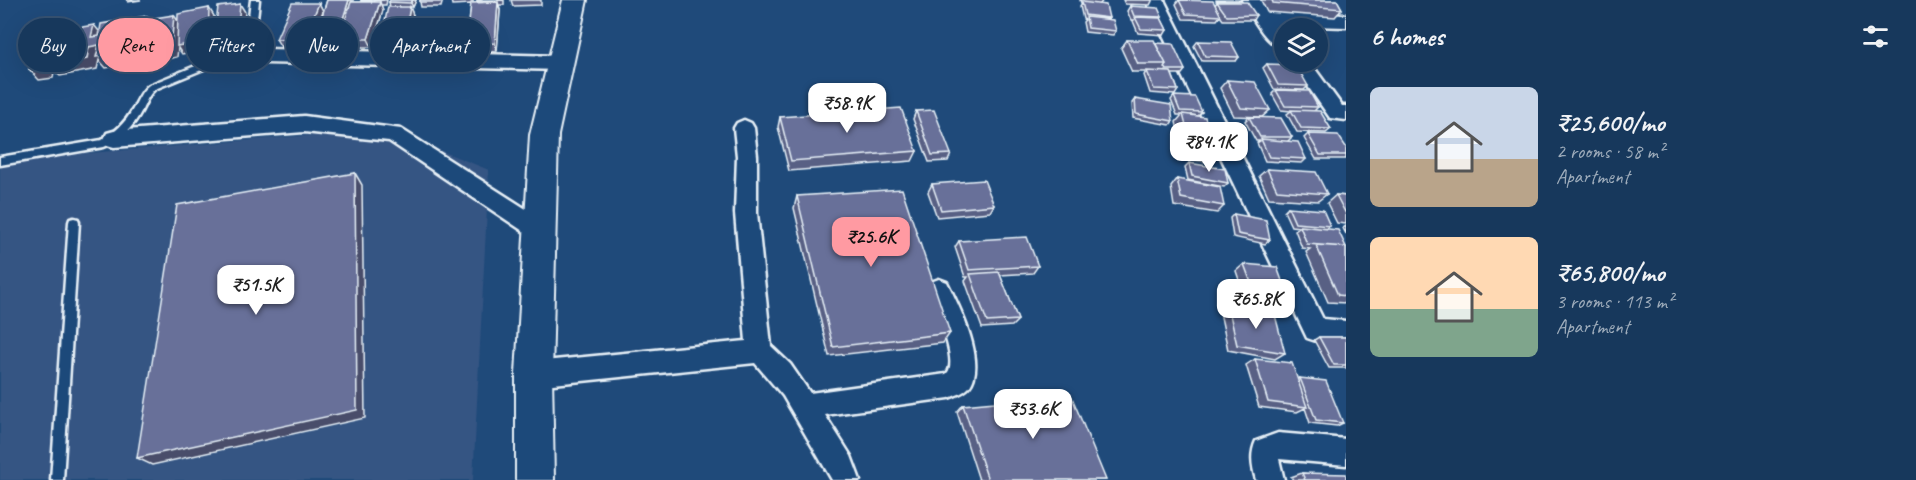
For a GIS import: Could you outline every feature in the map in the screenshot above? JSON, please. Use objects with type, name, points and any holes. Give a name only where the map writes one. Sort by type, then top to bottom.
[{"type":"main road","points":[[535,480],[534,374],[544,135],[575,0]]},
{"type":"street","points":[[1155,0],[1316,330],[1346,332]]},
{"type":"street","points":[[1251,0],[1274,32]]},
{"type":"street","points":[[1335,0],[1346,15]]},
{"type":"street","points":[[1262,18],[1346,21]]},
{"type":"street","points":[[274,56],[560,63]]},
{"type":"street","points":[[1307,72],[1337,113],[1346,114]]},
{"type":"street","points":[[114,139],[304,124],[394,134],[540,230]]},
{"type":"street","points":[[744,128],[747,149],[746,213],[759,351]]},
{"type":"street","points":[[802,406],[949,386],[958,381],[964,369],[963,356],[939,289]]},
{"type":"street","points":[[534,374],[759,351],[769,358],[782,374],[841,466],[846,480]]},
{"type":"street","points":[[1270,480],[1266,469],[1265,450],[1278,446],[1346,452]]},
{"type":"lane","points":[[0,160],[104,143],[114,139],[126,131],[152,87],[235,53],[244,47],[250,39],[255,0]]},
{"type":"lane","points":[[57,480],[74,222]]},
{"type":"shaded area","points":[[387,129],[489,170],[473,480],[0,480],[0,166],[50,156]]},
{"type":"building","points":[[327,0],[349,0],[343,18],[321,18]]},
{"type":"building","points":[[390,0],[413,0],[411,3],[389,2]]},
{"type":"building","points":[[420,0],[440,0],[440,2],[420,2]]},
{"type":"building","points":[[1179,0],[1213,1],[1221,16],[1186,14]]},
{"type":"building","points":[[1272,0],[1337,0],[1342,9],[1273,3]]},
{"type":"building","points":[[351,2],[380,2],[375,18],[370,18],[368,39],[358,39],[358,18],[346,18]]},
{"type":"building","points":[[498,2],[495,43],[490,43],[490,18],[470,18],[471,3]]},
{"type":"building","points":[[1082,2],[1106,5],[1109,18],[1085,15]]},
{"type":"building","points":[[1217,2],[1247,2],[1256,15],[1227,16]]},
{"type":"building","points":[[292,3],[319,3],[313,18],[286,18],[286,39],[276,39]]},
{"type":"building","points":[[240,4],[239,18],[217,18],[218,7]]},
{"type":"building","points":[[1130,6],[1158,8],[1162,17],[1134,16]]},
{"type":"building","points":[[388,7],[410,7],[408,18],[386,18]]},
{"type":"building","points":[[209,8],[209,18],[186,18],[186,44],[177,46],[178,14]]},
{"type":"building","points":[[174,15],[174,18],[155,18]]},
{"type":"building","points":[[1086,17],[1113,20],[1116,31],[1088,28]]},
{"type":"building","points":[[1135,17],[1161,18],[1167,30],[1141,29]]},
{"type":"building","points":[[94,25],[91,37],[98,36],[98,45],[89,47],[86,59],[86,26]]},
{"type":"building","points":[[1127,40],[1154,40],[1166,64],[1138,64]]},
{"type":"building","points":[[1198,41],[1231,42],[1239,57],[1205,56]]},
{"type":"building","points":[[1155,43],[1173,44],[1185,70],[1166,70],[1164,67],[1166,64]]},
{"type":"building","points":[[1267,64],[1274,64],[1274,72],[1300,72],[1308,86],[1278,85]]},
{"type":"building","points":[[1147,71],[1171,72],[1178,90],[1154,89]]},
{"type":"building","points":[[1227,80],[1255,82],[1270,110],[1241,108]]},
{"type":"building","points":[[1276,90],[1309,91],[1318,107],[1285,106]]},
{"type":"building","points":[[1174,96],[1195,97],[1202,112],[1180,111]]},
{"type":"building","points":[[1135,99],[1171,105],[1173,121],[1136,114]]},
{"type":"building","points":[[901,108],[917,151],[791,161],[780,117]]},
{"type":"building","points":[[934,110],[951,154],[932,155],[916,111]]},
{"type":"building","points":[[1291,110],[1320,111],[1331,129],[1301,128]]},
{"type":"building","points":[[1183,114],[1205,117],[1215,154],[1192,151]]},
{"type":"building","points":[[1249,117],[1281,118],[1292,137],[1260,137]]},
{"type":"building","points":[[1308,134],[1338,135],[1346,147],[1346,155],[1320,155]]},
{"type":"building","points":[[1261,139],[1298,142],[1306,159],[1269,157]]},
{"type":"building","points":[[1189,163],[1225,169],[1228,183],[1192,176]]},
{"type":"building","points":[[1267,169],[1316,172],[1327,194],[1277,190]]},
{"type":"building","points":[[355,173],[357,410],[137,458],[177,205]]},
{"type":"building","points":[[1177,179],[1220,187],[1224,206],[1181,198]]},
{"type":"building","points":[[984,180],[994,205],[941,210],[932,184]]},
{"type":"building","points":[[902,189],[950,333],[833,347],[797,196]]},
{"type":"building","points":[[1336,195],[1346,196],[1346,214]]},
{"type":"building","points":[[1288,207],[1323,210],[1330,226],[1295,223]]},
{"type":"building","points":[[1234,214],[1266,220],[1270,240],[1238,234]]},
{"type":"building","points":[[1300,226],[1338,230],[1346,247],[1307,244]]},
{"type":"building","points":[[1027,237],[1038,266],[969,270],[959,241]]},
{"type":"building","points":[[1316,245],[1346,247],[1346,296],[1338,295]]},
{"type":"building","points":[[1244,264],[1277,267],[1289,300],[1256,296]]},
{"type":"building","points":[[999,272],[1018,320],[987,322],[970,274]]},
{"type":"building","points":[[1228,306],[1275,315],[1285,353],[1237,345]]},
{"type":"building","points":[[1319,337],[1346,337],[1346,365],[1334,365]]},
{"type":"building","points":[[1255,359],[1292,363],[1307,407],[1268,402]]},
{"type":"building","points":[[1300,378],[1326,381],[1343,423],[1316,420]]},
{"type":"building","points":[[1071,395],[1106,480],[988,480],[963,405]]},
{"type":"building","points":[[1302,473],[1346,474],[1346,480],[1305,480]]}]
